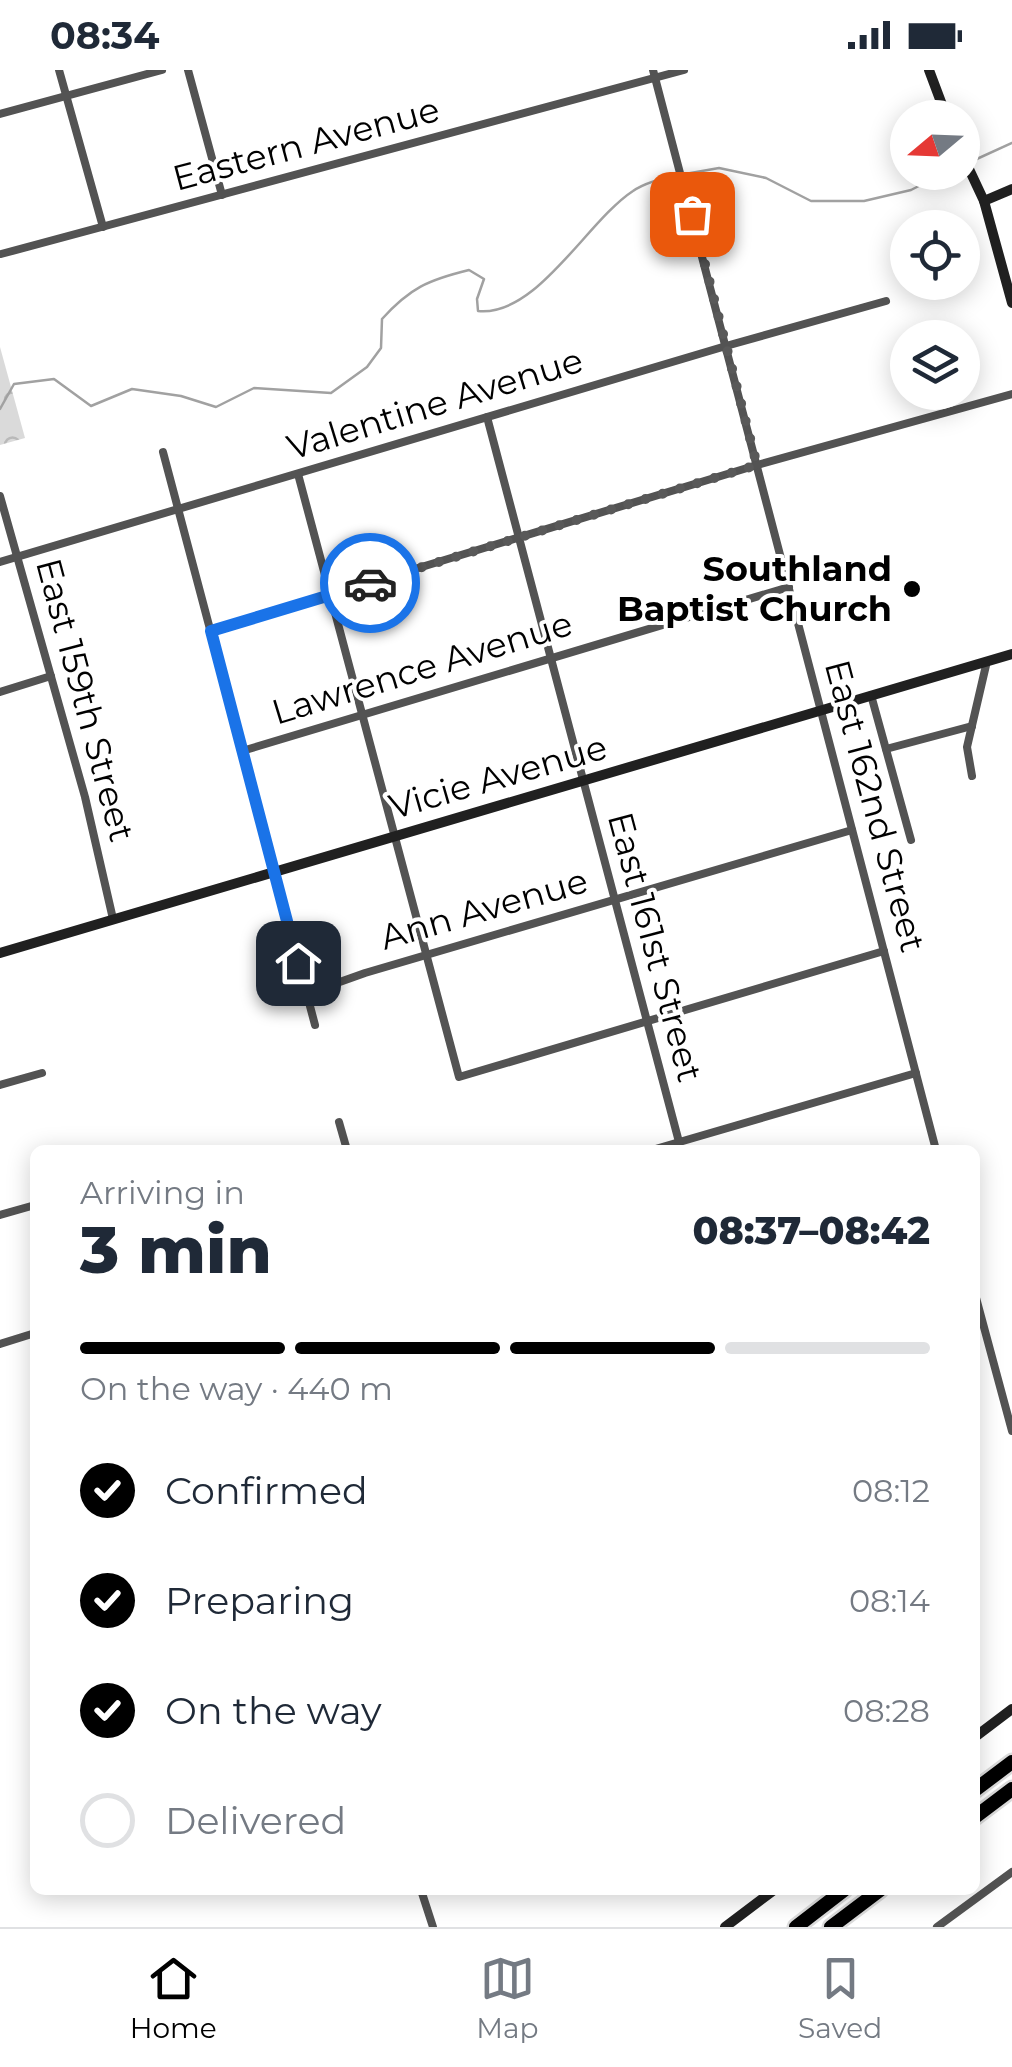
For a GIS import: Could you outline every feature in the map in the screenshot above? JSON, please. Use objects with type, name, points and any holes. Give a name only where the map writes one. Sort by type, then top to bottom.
[{"type":"highway","points":[[980,1786],[1012,1762]]},
{"type":"highway","points":[[980,1813],[1012,1789]]},
{"type":"highway","points":[[796,1927],[838,1895]]},
{"type":"highway","points":[[831,1927],[873,1895]]},
{"type":"street","points":[[59,70],[103,227]]},
{"type":"street","points":[[0,114],[162,70]]},
{"type":"street","points":[[188,70],[222,194]]},
{"type":"street","name":"Eastern Avenue","points":[[0,254],[654,74],[684,70]]},
{"type":"street","points":[[929,70],[940,100]]},
{"type":"street","name":"East 162nd Street","points":[[654,74],[935,1145]]},
{"type":"street","points":[[984,200],[1012,189]]},
{"type":"street","points":[[979,190],[1012,302]]},
{"type":"street","name":"Valentine Avenue","points":[[0,562],[886,301]]},
{"type":"street","points":[[211,631],[757,465],[1012,394]]},
{"type":"street","name":"East 161st Street","points":[[487,417],[679,1142]]},
{"type":"street","points":[[163,452],[315,1025]]},
{"type":"street","points":[[298,474],[459,1077],[884,952]]},
{"type":"street","name":"East 159th Street","points":[[0,496],[85,797],[113,920]]},
{"type":"street","name":"Lawrence Avenue","points":[[242,750],[789,587]]},
{"type":"street","name":"Vicie Avenue","points":[[0,953],[1012,654]]},
{"type":"street","points":[[972,776],[967,747],[987,661]]},
{"type":"street","points":[[0,692],[51,676]]},
{"type":"street","points":[[871,695],[910,840]]},
{"type":"street","points":[[886,749],[972,726]]},
{"type":"street","name":"Ann Avenue","points":[[306,994],[852,830]]},
{"type":"street","points":[[0,1085],[42,1073]]},
{"type":"street","points":[[669,1145],[916,1073]]},
{"type":"street","points":[[339,1122],[346,1145]]},
{"type":"street","points":[[0,1215],[30,1206]]},
{"type":"street","points":[[980,1313],[1012,1431]]},
{"type":"street","points":[[0,1344],[30,1335]]},
{"type":"street","points":[[980,1733],[1012,1709]]},
{"type":"street","points":[[937,1927],[1012,1872]]},
{"type":"street","points":[[423,1895],[433,1927]]},
{"type":"street","points":[[725,1927],[767,1895]]},
{"type":"green space","points":[[0,347],[25,438],[0,445]]},
{"type":"waterway","points":[[980,158],[1012,143]]},
{"type":"waterway","points":[[685,174],[719,168],[766,178],[811,201],[864,201],[911,190]]},
{"type":"waterway","points":[[0,409],[14,384],[54,379],[91,406],[132,389],[181,396],[216,407],[254,388],[331,393],[367,367],[381,348],[382,319],[411,293],[469,270],[484,279],[477,299],[478,311],[500,309],[541,284],[633,191],[678,175]]},
{"type":"way so far","points":[[370,583],[757,465],[692,214]]},
{"type":"place","name":"Southland Baptist Church","points":[[912,589]]},
{"type":"route","points":[[298,963],[211,631],[370,583]]}]
